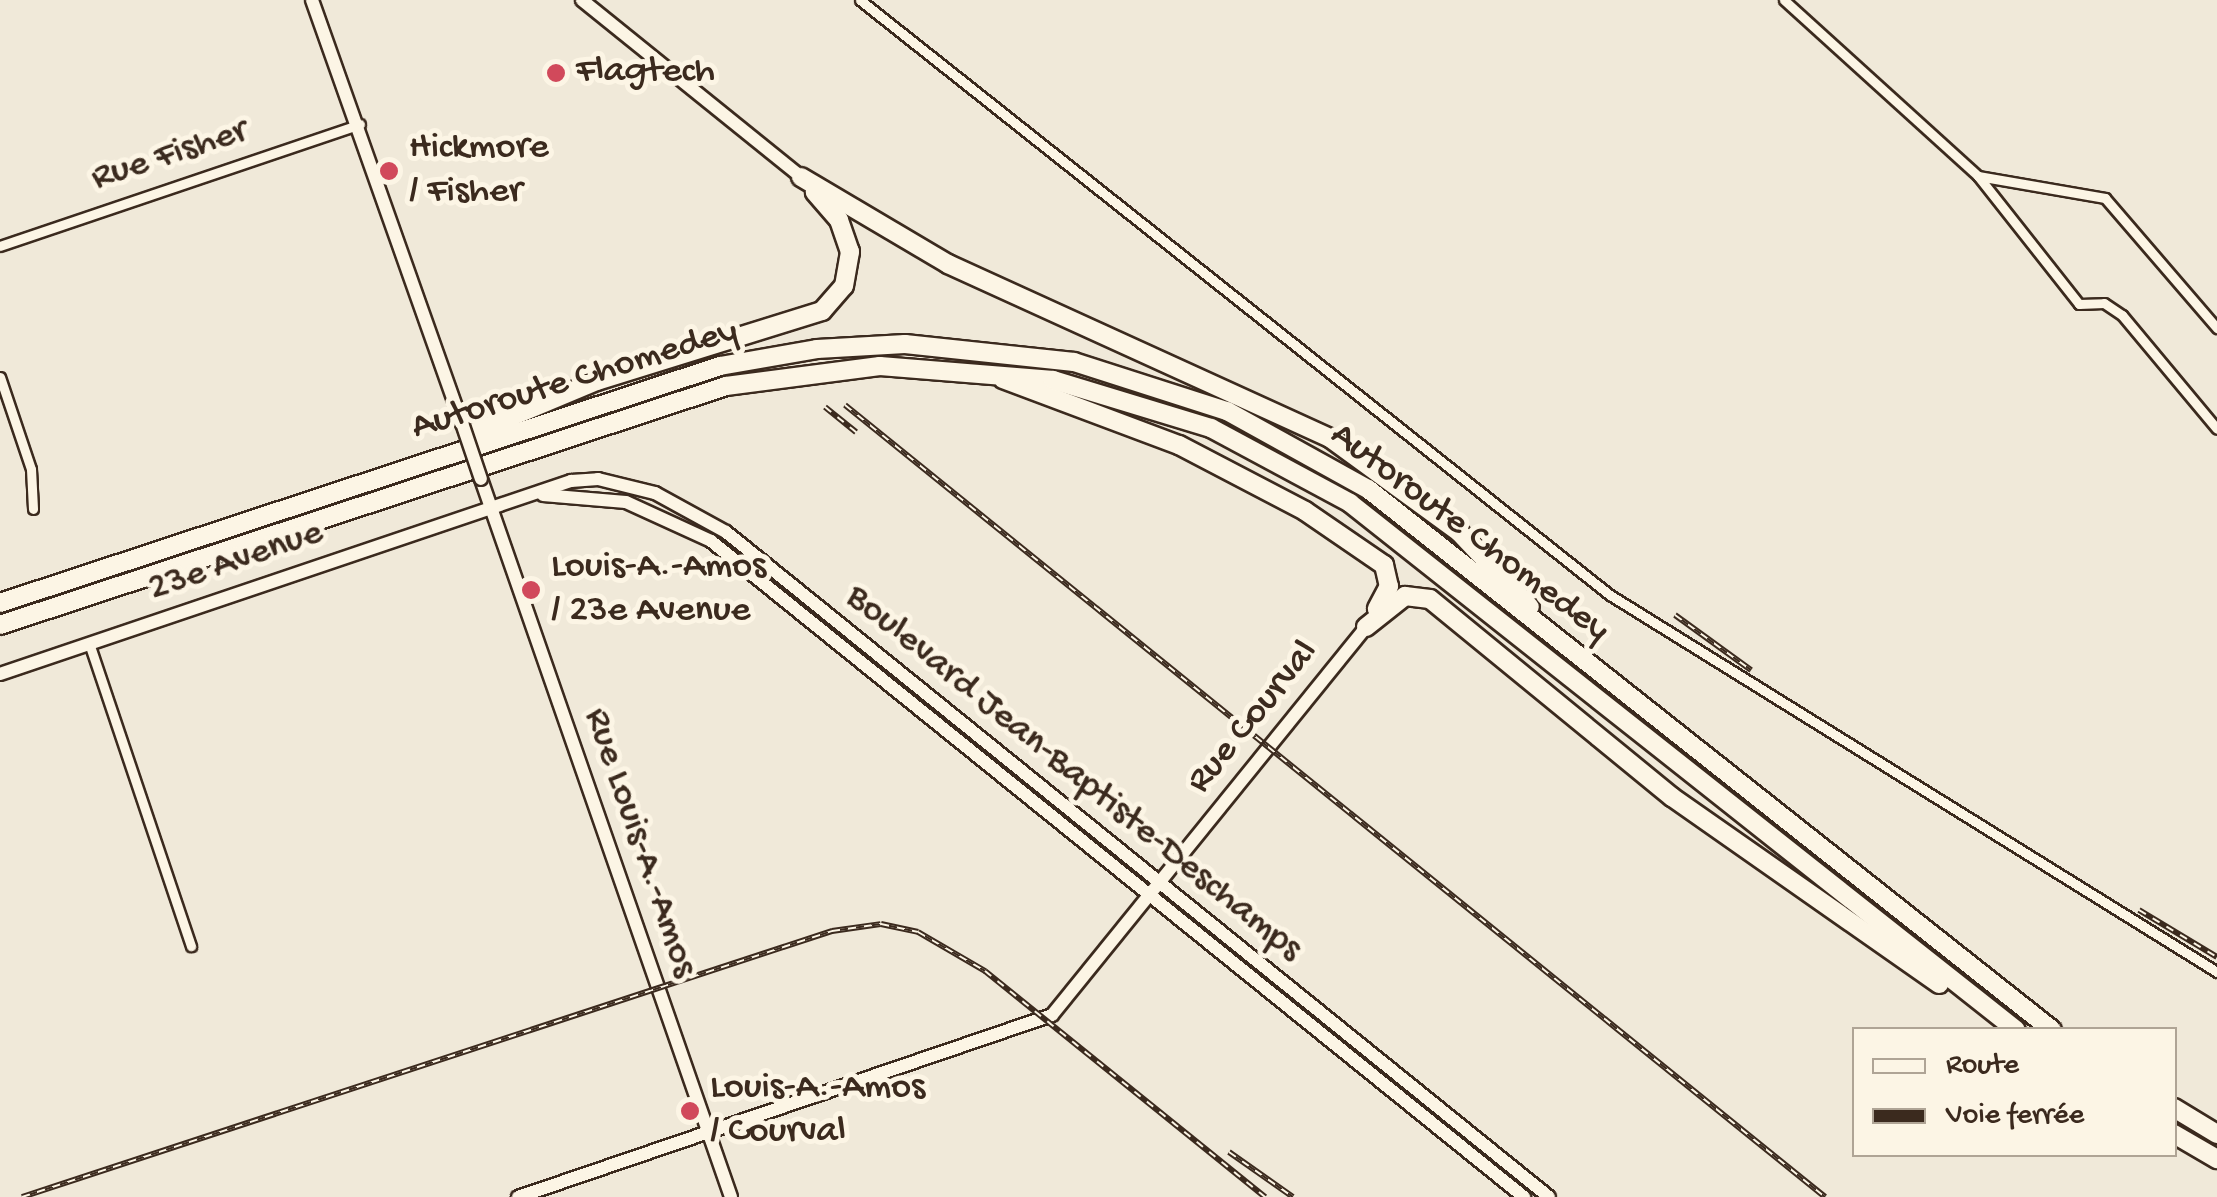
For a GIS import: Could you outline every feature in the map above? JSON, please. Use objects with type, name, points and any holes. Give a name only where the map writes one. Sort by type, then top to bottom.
[{"type":"highway","points":[[354,484],[579,388],[815,316],[840,294],[850,252],[839,220],[801,177]]},
{"type":"highway","points":[[801,177],[948,264],[1330,438],[1483,552],[1558,640]]},
{"type":"highway","name":"Autoroute Chomedey","points":[[0,603],[354,484],[739,362],[850,346],[998,350],[1153,383],[1294,444],[1384,500],[2048,1027]]},
{"type":"highway","points":[[974,369],[1179,445],[1338,532],[1388,573],[1388,590],[1366,627]]},
{"type":"highway","name":"Autoroute Chomedey","points":[[0,625],[690,396],[824,370],[974,369],[1070,383],[1152,405],[1240,440],[1332,491],[2010,1027]]},
{"type":"highway","points":[[1366,627],[1405,596],[1430,600],[1672,797],[1866,937],[2009,1027]]},
{"type":"highway","points":[[2177,1110],[2217,1134]]},
{"type":"highway","points":[[2177,1136],[2217,1159]]},
{"type":"street","name":"Rue Louis-A.-Amos","points":[[312,0],[360,124],[730,1197]]},
{"type":"street","points":[[582,0],[801,177]]},
{"type":"street","points":[[860,0],[1623,604],[2217,972]]},
{"type":"street","points":[[1784,0],[1978,176],[2079,304],[2104,303],[2122,314],[2217,429]]},
{"type":"street","name":"Rue Fisher","points":[[0,246],[360,124]]},
{"type":"street","points":[[1978,176],[2105,198],[2217,328]]},
{"type":"street","points":[[0,376],[31,468],[33,509]]},
{"type":"street","name":"Boulevard Jean-Baptiste-Deschamps","points":[[491,508],[528,497],[626,502],[700,534],[1156,889],[1293,990],[1548,1197]]},
{"type":"street","name":"23e Avenue","points":[[0,674],[491,508]]},
{"type":"street","name":"Rue Courval","points":[[518,1197],[1052,1015],[1366,627]]},
{"type":"street","points":[[89,643],[190,946]]},
{"type":"street","name":"Boulevard Jean-Baptiste-Deschamps","points":[[1156,889],[1284,1002],[1524,1197]]},
{"type":"street","points":[[1284,1002],[1293,990]]},
{"type":"railway","points":[[845,405],[1825,1197]]},
{"type":"railway","points":[[825,407],[856,432]]},
{"type":"railway","points":[[1675,615],[1751,670]]},
{"type":"railway","points":[[2139,910],[2217,957]]},
{"type":"railway","points":[[22,1197],[832,931],[881,924],[918,932],[985,971],[1265,1197]]},
{"type":"railway","points":[[1229,1152],[1293,1197]]},
{"type":"place","name":"Flagtech","points":[[556,73]]},
{"type":"place","name":"Hickmore / Fisher","points":[[389,171]]},
{"type":"place","name":"Louis-A.-Amos / 23e Avenue","points":[[531,590]]},
{"type":"place","name":"Louis-A.-Amos / Courval","points":[[690,1111]]}]
